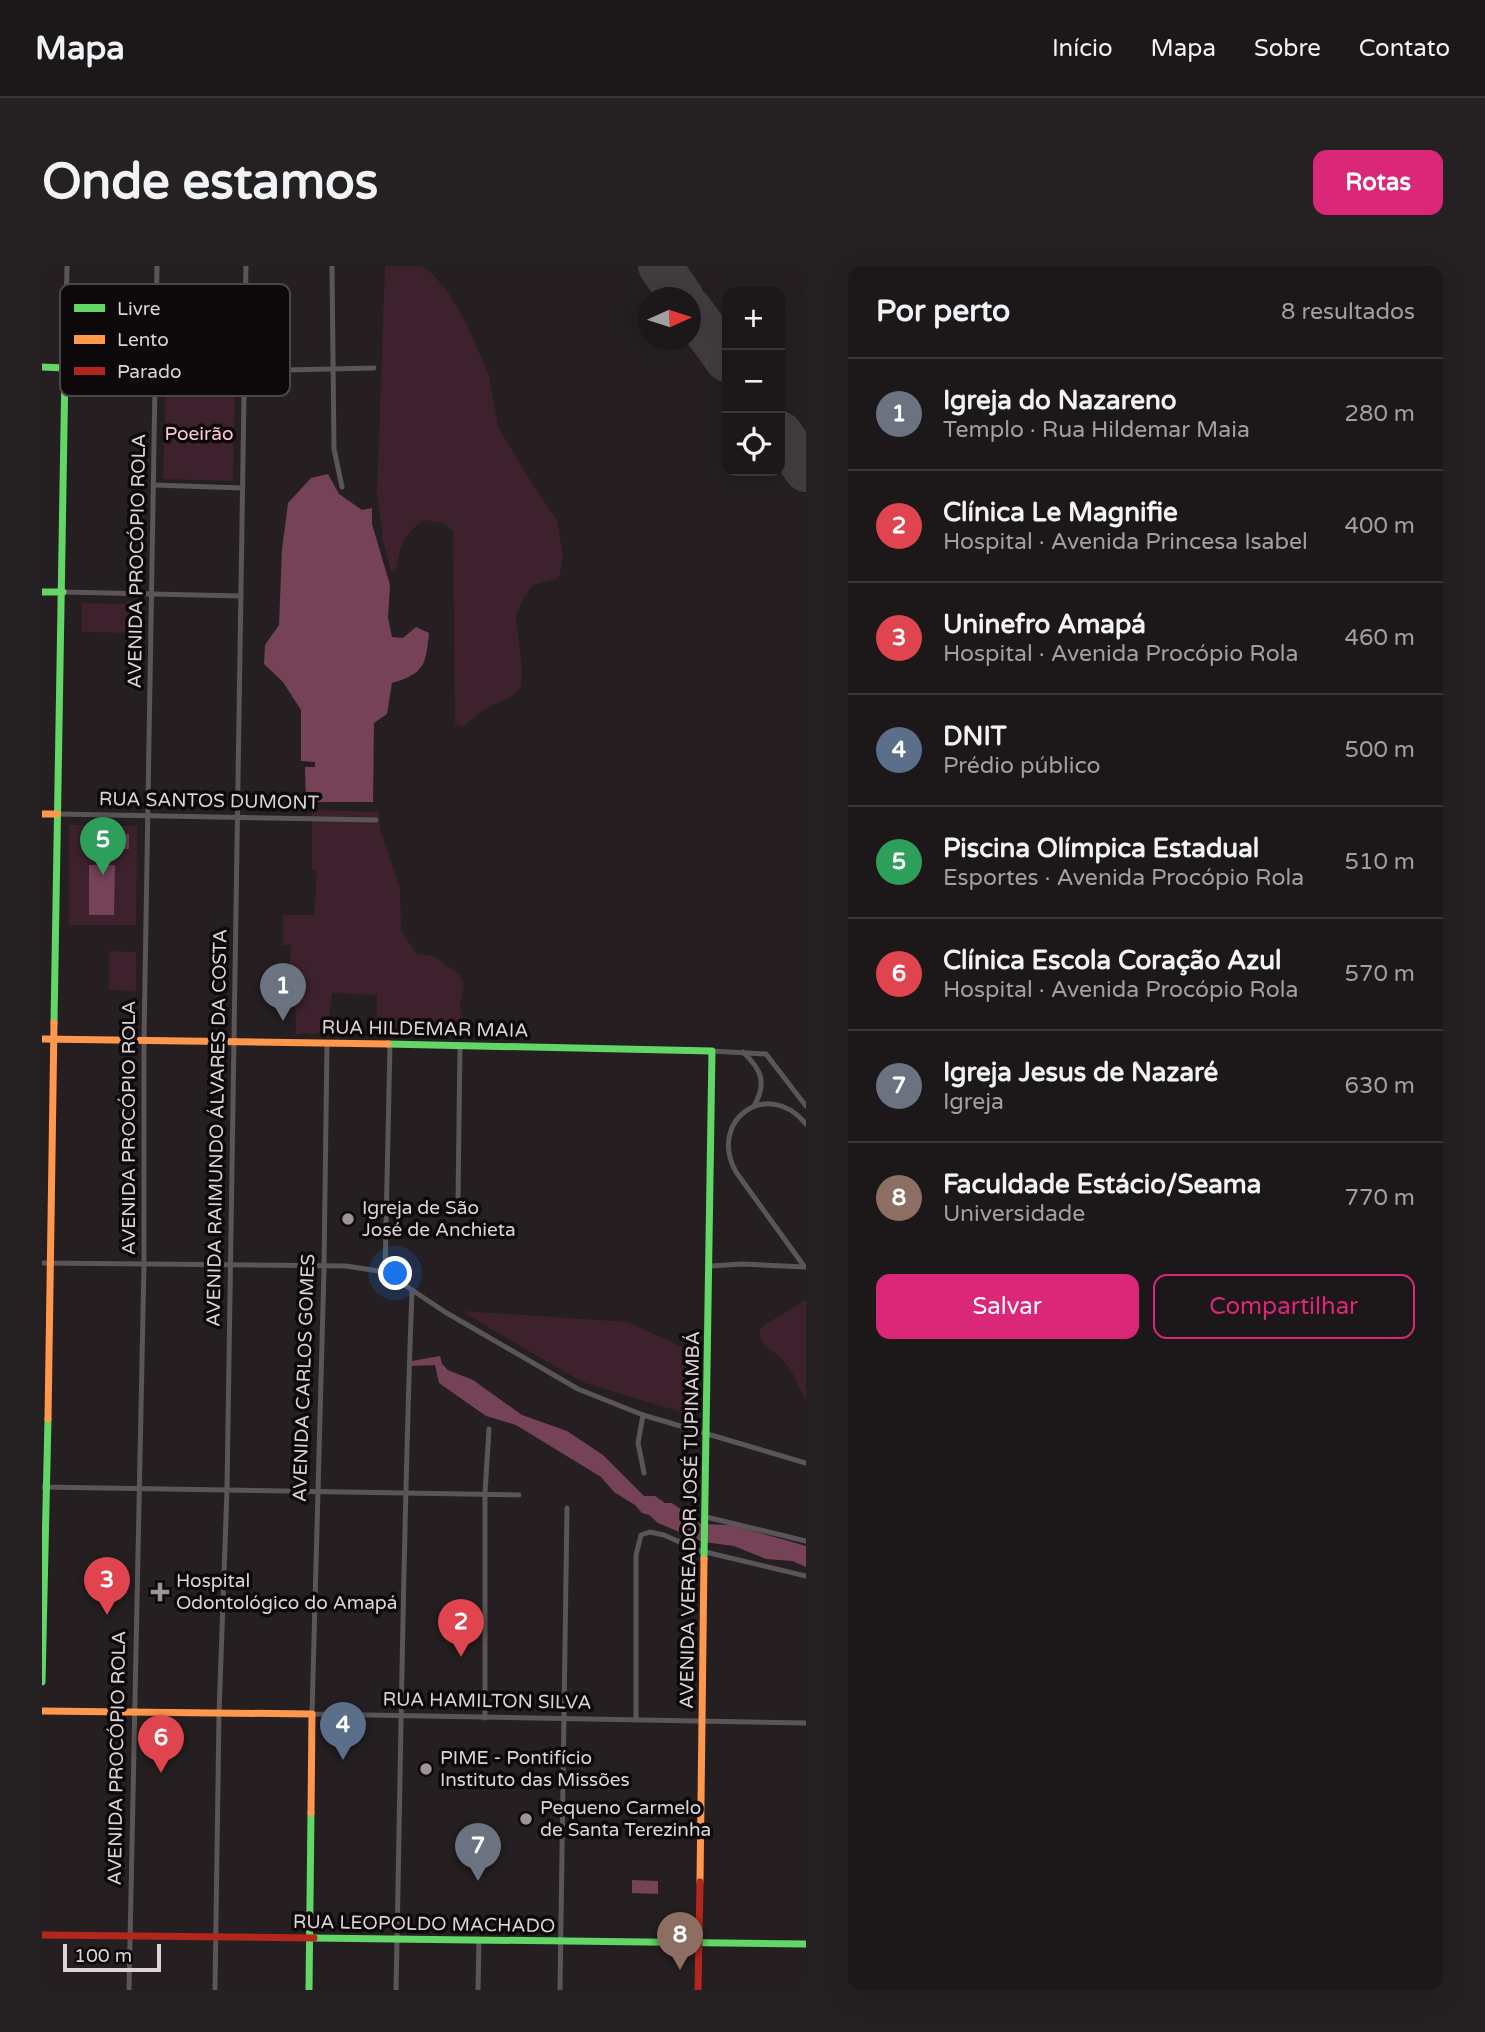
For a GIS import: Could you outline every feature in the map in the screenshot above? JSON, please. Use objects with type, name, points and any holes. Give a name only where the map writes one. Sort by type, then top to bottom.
[{"type":"street","points":[[67,284],[68,266]]},
{"type":"street","name":"AVENIDA PROCÓPIO ROLA","points":[[156,284],[157,266]]},
{"type":"street","name":"AVENIDA RAIMUNDO ÁLVARES DA COSTA","points":[[245,284],[246,266]]},
{"type":"street","points":[[332,267],[334,449],[342,487]]},
{"type":"street","points":[[42,367],[60,368]]},
{"type":"street","points":[[290,370],[374,368]]},
{"type":"street","points":[[42,1682],[46,1263],[54,1039],[65,396]]},
{"type":"street","name":"AVENIDA PROCÓPIO ROLA","points":[[129,1990],[144,1264],[144,1040],[155,485],[154,396]]},
{"type":"street","name":"AVENIDA RAIMUNDO ÁLVARES DA COSTA","points":[[215,1990],[219,1714],[228,1489],[243,396]]},
{"type":"street","points":[[155,485],[243,488]]},
{"type":"street","points":[[42,592],[241,596]]},
{"type":"street","name":"RUA SANTOS DUMONT","points":[[42,814],[376,820]]},
{"type":"street","name":"RUA HILDEMAR MAIA","points":[[42,1039],[460,1045],[766,1054],[806,1106]]},
{"type":"street","name":"AVENIDA CARLOS GOMES","points":[[312,1714],[327,1043]]},
{"type":"street","points":[[385,1272],[390,1044]]},
{"type":"street","points":[[458,1200],[460,1045]]},
{"type":"street","name":"AVENIDA VEREADOR JOSÉ TUPINAMBÁ","points":[[698,1990],[706,1549],[705,1434],[711,1266],[712,1051]]},
{"type":"street","points":[[743,1052],[752,1060],[762,1079],[762,1088],[754,1106],[736,1120],[730,1130],[730,1160],[805,1267]]},
{"type":"street","points":[[754,1106],[772,1103],[780,1105],[796,1112],[806,1124]]},
{"type":"street","points":[[46,1263],[324,1268],[346,1266],[385,1272],[554,1377],[643,1415],[806,1463]]},
{"type":"street","points":[[711,1266],[743,1264],[805,1267]]},
{"type":"street","points":[[396,1990],[404,1493],[412,1291]]},
{"type":"street","points":[[643,1415],[638,1443],[644,1473]]},
{"type":"street","points":[[485,1717],[485,1493],[489,1429]]},
{"type":"street","points":[[45,1487],[519,1495]]},
{"type":"street","points":[[560,1990],[567,1508]]},
{"type":"street","points":[[706,1519],[806,1541]]},
{"type":"street","points":[[636,1720],[636,1562],[637,1544],[644,1533],[664,1535],[806,1576]]},
{"type":"street","name":"RUA HAMILTON SILVA","points":[[42,1711],[806,1723]]},
{"type":"street","points":[[309,1990],[312,1714]]},
{"type":"street","name":"RUA LEOPOLDO MACHADO","points":[[42,1935],[806,1944]]},
{"type":"street","points":[[478,1990],[479,1939]]},
{"type":"green space","points":[[385,266],[420,266],[427,269],[446,289],[464,319],[489,375],[498,427],[557,520],[563,556],[560,574],[557,579],[533,585],[516,616],[522,670],[521,688],[462,727],[455,724],[453,531],[442,523],[425,520],[417,525],[403,542],[395,572],[391,571],[383,541],[377,492]]},
{"type":"green space","name":"Poeirão","points":[[165,396],[235,396],[233,481],[163,479]]},
{"type":"green space","points":[[127,601],[135,601],[135,633],[82,632],[82,603],[127,604]]},
{"type":"green space","points":[[312,810],[379,812],[380,829],[400,888],[401,931],[417,954],[434,956],[460,975],[464,986],[460,1005],[464,1024],[457,1037],[377,1036],[377,995],[332,993],[328,1033],[296,1034],[296,1008],[282,1007],[282,967],[290,965],[291,945],[283,945],[283,915],[314,915],[317,870],[312,870]]},
{"type":"green space","points":[[69,825],[137,826],[136,925],[69,925]]},
{"type":"green space","points":[[109,951],[136,952],[136,991],[109,990]]},
{"type":"green space","points":[[806,1300],[806,1401],[791,1370],[779,1356],[765,1346],[760,1338],[760,1330]]},
{"type":"green space","points":[[461,1311],[628,1322],[695,1353],[694,1416],[582,1382]]},
{"type":"shaded area","points":[[328,474],[339,494],[362,510],[372,508],[372,524],[390,585],[388,618],[392,637],[403,638],[416,627],[429,633],[422,666],[411,676],[392,683],[387,714],[374,723],[373,802],[306,802],[305,767],[315,767],[315,762],[301,761],[301,710],[283,682],[264,664],[265,645],[279,625],[282,549],[288,503],[311,478]]},
{"type":"shaded area","points":[[103,833],[129,834],[129,849],[103,848]]},
{"type":"shaded area","points":[[89,865],[115,865],[114,915],[89,915]]},
{"type":"shaded area","points":[[440,1356],[442,1364],[448,1370],[473,1380],[522,1415],[567,1431],[603,1455],[644,1496],[655,1496],[665,1503],[672,1503],[701,1524],[732,1525],[806,1546],[806,1567],[792,1561],[766,1559],[734,1546],[703,1542],[658,1523],[614,1492],[601,1477],[516,1425],[486,1416],[439,1383],[435,1365],[412,1366],[412,1361]]},
{"type":"shaded area","points":[[632,1880],[658,1881],[658,1894],[632,1893]]},
{"type":"taxiway","points":[[802,464],[806,461]]},
{"type":"runway","points":[[660,266],[674,287]]},
{"type":"runway","points":[[701,324],[722,353]]},
{"type":"runway","points":[[785,440],[806,470]]},
{"type":"traffic: fast","points":[[42,367],[60,368]]},
{"type":"traffic: fast","points":[[54,1023],[65,396]]},
{"type":"traffic: fast","points":[[42,592],[63,592]]},
{"type":"traffic: fast","points":[[388,1044],[712,1051],[704,1559]]},
{"type":"traffic: fast","points":[[42,1682],[48,1419]]},
{"type":"traffic: fast","points":[[309,1990],[311,1813]]},
{"type":"traffic: fast","points":[[314,1938],[806,1944]]},
{"type":"traffic: slow","points":[[42,814],[57,814]]},
{"type":"traffic: slow","points":[[48,1419],[54,1023]]},
{"type":"traffic: slow","points":[[42,1039],[388,1044]]},
{"type":"traffic: slow","points":[[700,1882],[704,1559]]},
{"type":"traffic: slow","points":[[42,1711],[312,1714],[311,1813]]},
{"type":"traffic: jam","points":[[698,1990],[700,1882]]},
{"type":"traffic: jam","points":[[42,1935],[314,1938]]},
{"type":"place","name":"Piscina Olímpica Estadual","points":[[103,875]]},
{"type":"place","name":"Igreja do Nazareno","points":[[283,1021]]},
{"type":"place","name":"Igreja de São José de Anchieta","points":[[348,1219]]},
{"type":"place","name":"Hospital Odontológico do Amapá","points":[[160,1592]]},
{"type":"place","name":"Uninefro Amapá","points":[[107,1615]]},
{"type":"place","name":"Clínica Le Magnifie","points":[[461,1657]]},
{"type":"place","name":"DNIT","points":[[343,1760]]},
{"type":"place","name":"PIME - Pontifício Instituto das Missões","points":[[426,1769]]},
{"type":"place","name":"Clínica Escola Coração Azul","points":[[161,1773]]},
{"type":"place","name":"Pequeno Carmelo de Santa Terezinha","points":[[526,1819]]},
{"type":"place","name":"Igreja Jesus de Nazaré","points":[[478,1881]]},
{"type":"place","name":"Faculdade Estácio/Seama","points":[[680,1970]]}]
